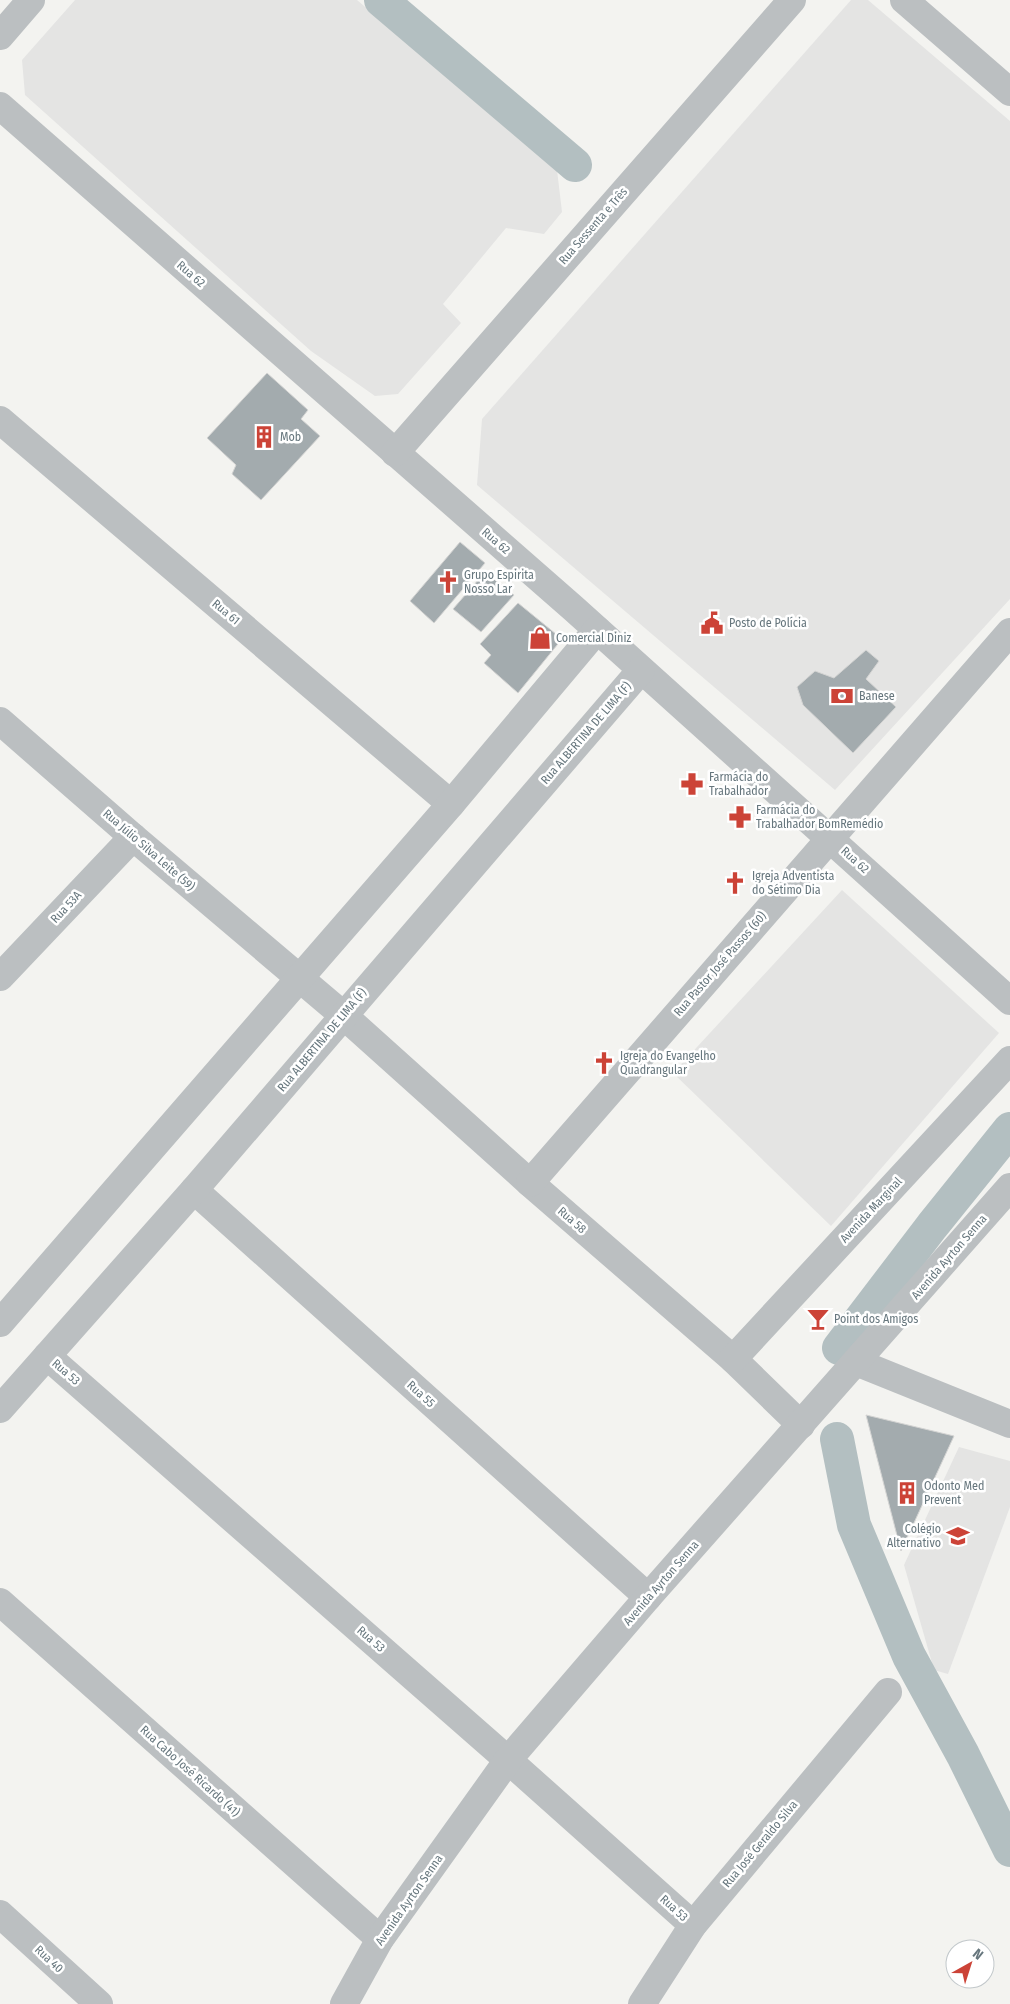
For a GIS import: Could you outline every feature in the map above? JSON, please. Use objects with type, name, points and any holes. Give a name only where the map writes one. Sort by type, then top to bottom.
[{"type":"street","points":[[0,36],[32,0]]},
{"type":"street","name":"Rua Sessenta e Três","points":[[395,453],[792,0]]},
{"type":"street","points":[[904,0],[1010,92]]},
{"type":"street","name":"Rua 62","points":[[0,106],[597,630],[1010,1000]]},
{"type":"street","name":"Rua 61","points":[[0,420],[451,804]]},
{"type":"street","points":[[0,1324],[451,804],[597,630]]},
{"type":"street","name":"Rua Pastor José Passos (60)","points":[[530,1183],[1010,632]]},
{"type":"street","name":"Rua ALBERTINA DE LIMA (F)","points":[[0,1409],[194,1190],[641,670]]},
{"type":"street","name":"Rua Júlio Silva Leite (59)","points":[[0,721],[133,837],[343,1015]]},
{"type":"street","name":"Rua 53A","points":[[0,977],[133,837]]},
{"type":"street","name":"Rua 58","points":[[343,1015],[530,1183],[733,1359],[801,1425]]},
{"type":"street","name":"Avenida Marginal","points":[[733,1359],[1010,1060]]},
{"type":"street","name":"Avenida Ayrton Senna","points":[[344,2004],[380,1939],[508,1760],[648,1597],[1010,1187]]},
{"type":"street","name":"Rua 55","points":[[194,1190],[648,1597]]},
{"type":"street","name":"Rua 53","points":[[47,1356],[508,1760],[693,1925]]},
{"type":"street","points":[[856,1362],[1010,1424]]},
{"type":"street","name":"Rua Cabo José Ricardo (41)","points":[[0,1602],[380,1939]]},
{"type":"street","name":"Rua José Geraldo Silva","points":[[642,2004],[693,1925],[888,1692]]},
{"type":"street","name":"Rua 40","points":[[0,1914],[99,2004]]},
{"type":"shaded area","points":[[75,0],[357,0],[557,170],[562,212],[544,234],[506,228],[443,304],[461,323],[398,394],[375,396],[311,351],[25,95],[22,60]]},
{"type":"shaded area","points":[[851,0],[868,0],[1010,121],[1010,599],[835,790],[477,485],[482,419]]},
{"type":"shaded area","points":[[842,890],[999,1033],[831,1226],[673,1073]]},
{"type":"shaded area","name":"Colégio Alternativo","points":[[959,1447],[1010,1461],[1010,1507],[948,1674],[934,1670],[904,1565]]},
{"type":"building","name":"Mob","points":[[267,373],[308,410],[301,419],[320,436],[261,500],[232,474],[236,465],[207,438]]},
{"type":"building","name":"Grupo Espirita Nosso Lar","points":[[460,542],[485,563],[434,623],[410,601]]},
{"type":"building","points":[[485,572],[514,595],[481,632],[453,609]]},
{"type":"building","points":[[518,603],[562,639],[518,693],[484,663],[491,655],[480,644]]},
{"type":"building","name":"Banese","points":[[866,650],[879,661],[866,679],[896,707],[853,753],[803,705],[797,687],[815,671],[834,678]]},
{"type":"building","name":"Odonto Med Prevent","points":[[866,1415],[954,1436],[901,1551]]},
{"type":"waterway","points":[[381,0],[575,165]]},
{"type":"waterway","points":[[839,1348],[932,1226],[1010,1129]]},
{"type":"waterway","points":[[837,1439],[854,1525],[909,1656],[963,1755],[1010,1850]]},
{"type":"place","name":"Mob","points":[[264,437]]},
{"type":"place","name":"Grupo Espirita Nosso Lar","points":[[448,582]]},
{"type":"place","name":"Posto de Polícia","points":[[712,623]]},
{"type":"place","name":"Comercial Diniz","points":[[540,638]]},
{"type":"place","name":"Banese","points":[[842,696]]},
{"type":"place","name":"Farmácia do Trabalhador","points":[[692,784]]},
{"type":"place","name":"Farmácia do Trabalhador BomRemédio","points":[[740,817]]},
{"type":"place","name":"Igreja Adventista do Sétimo Dia","points":[[735,883]]},
{"type":"place","name":"Igreja do Evangelho Quadrangular","points":[[604,1063]]},
{"type":"place","name":"Point dos Amigos","points":[[818,1319]]},
{"type":"place","name":"Odonto Med Prevent","points":[[907,1493]]},
{"type":"place","name":"Colégio Alternativo","points":[[958,1536]]}]
